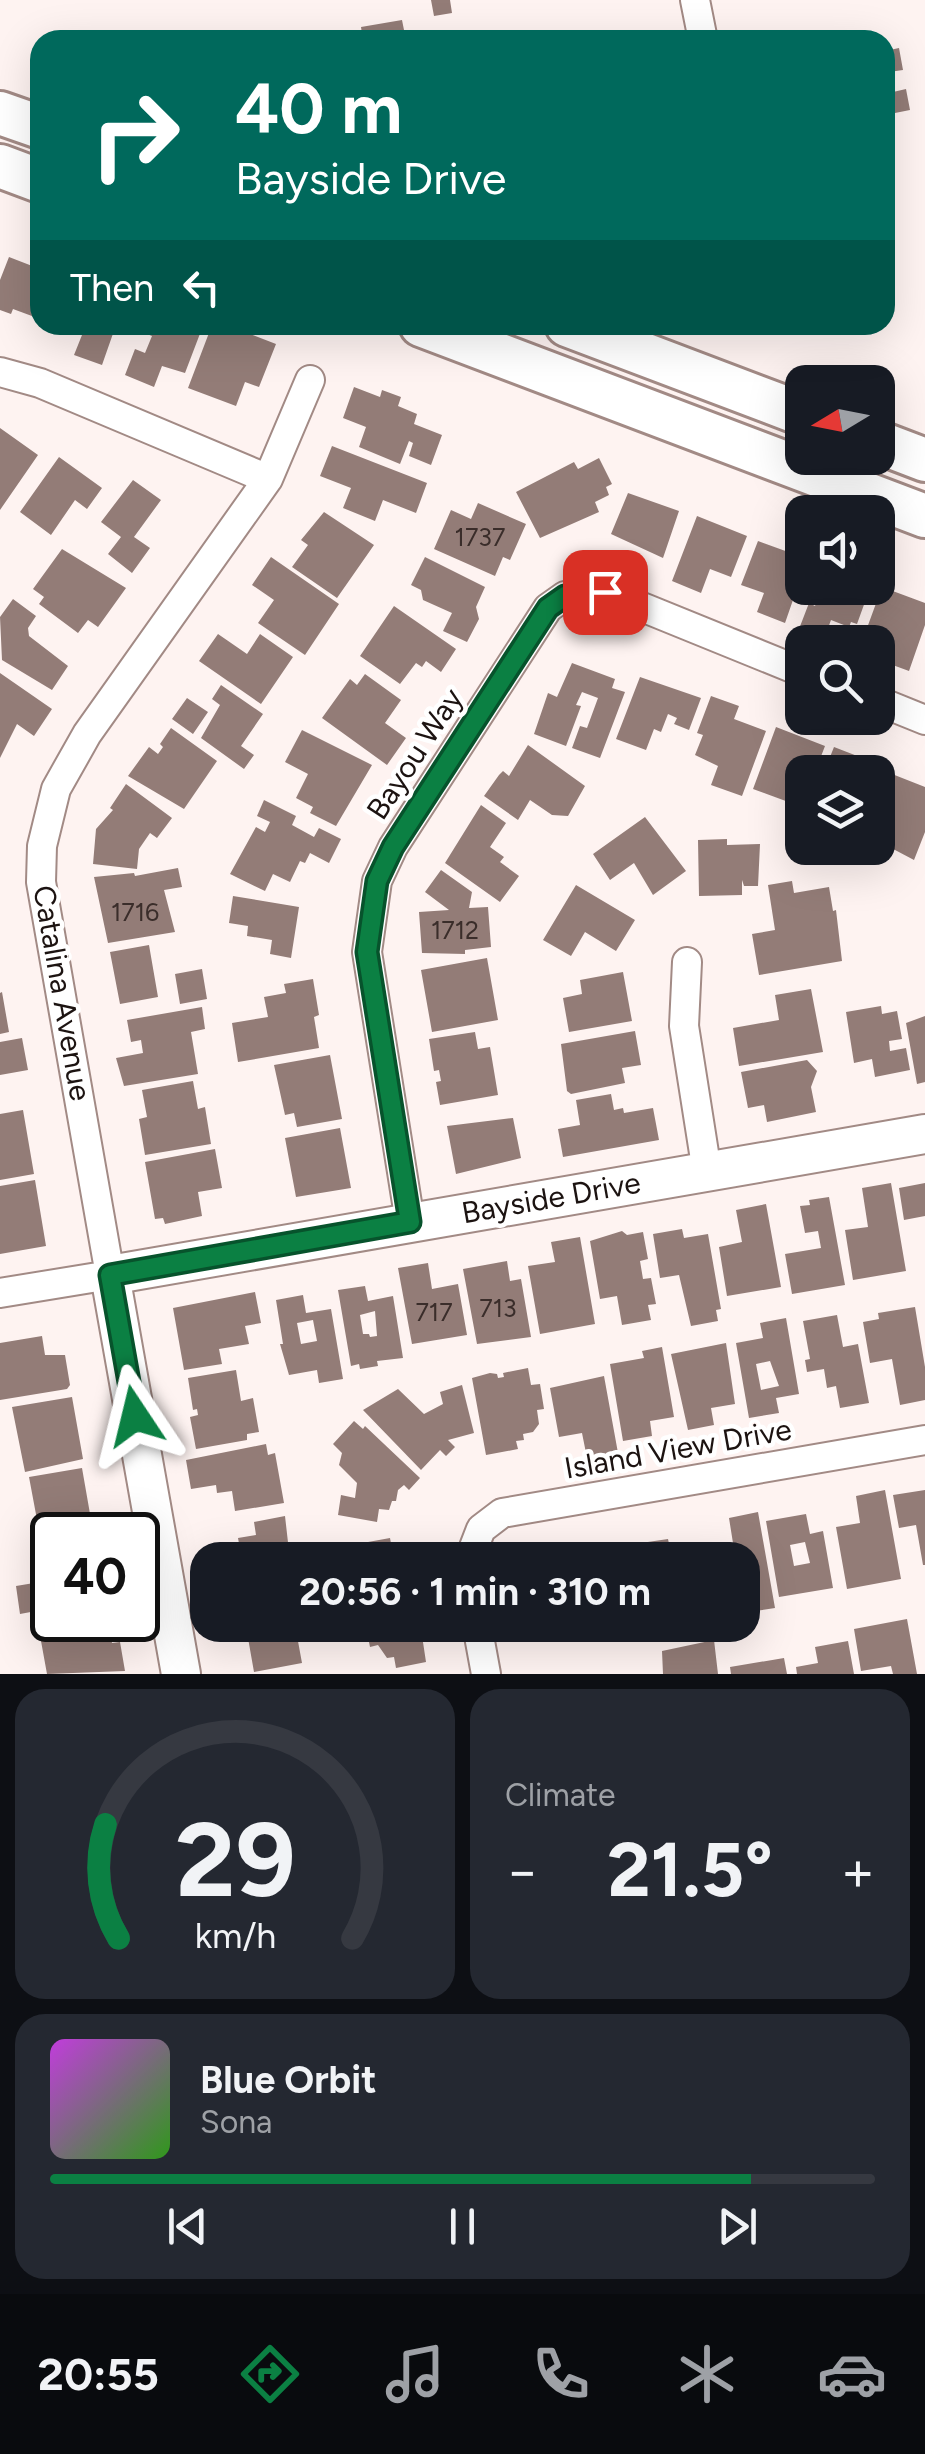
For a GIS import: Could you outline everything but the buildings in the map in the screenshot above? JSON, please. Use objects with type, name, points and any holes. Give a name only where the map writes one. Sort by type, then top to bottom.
[{"type":"main road","points":[[0,112],[30,123]]},
{"type":"main road","points":[[0,166],[30,177]]},
{"type":"main road","points":[[446,335],[925,516]]},
{"type":"main road","points":[[593,335],[785,408]]},
{"type":"main road","points":[[895,449],[925,460]]},
{"type":"street","points":[[695,0],[700,30]]},
{"type":"street","points":[[0,372],[40,383],[268,479]]},
{"type":"street","name":"Catalina Avenue","points":[[181,1674],[41,882],[42,846],[56,790],[87,734],[268,479],[310,380]]},
{"type":"street","name":"Bayou Way","points":[[410,1222],[367,952],[377,881],[393,847],[548,608],[565,596],[605,592],[785,665]]},
{"type":"street","points":[[895,709],[925,720]]},
{"type":"street","points":[[687,962],[684,1026],[707,1172]]},
{"type":"street","name":"Bayside Drive","points":[[0,1294],[925,1134]]},
{"type":"street","name":"Island View Drive","points":[[476,1542],[481,1529],[502,1513],[925,1440]]},
{"type":"street","points":[[480,1642],[486,1674]]},
{"type":"route","points":[[135,1416],[110,1275],[410,1222],[367,952],[377,881],[393,847],[548,608],[565,596],[605,592]]}]
